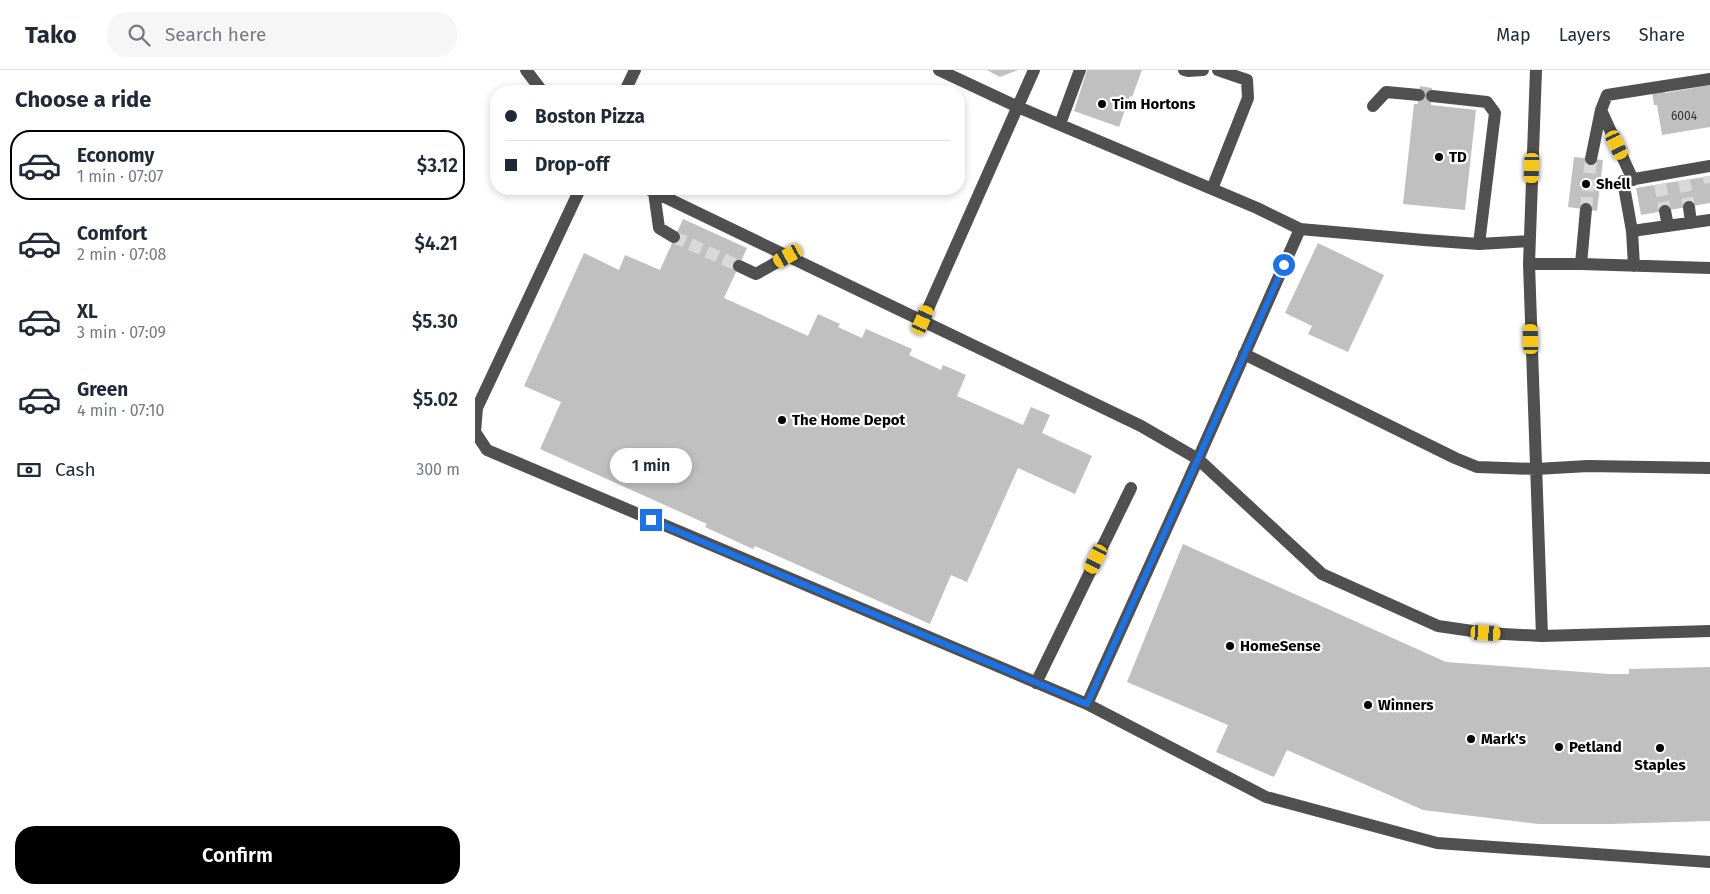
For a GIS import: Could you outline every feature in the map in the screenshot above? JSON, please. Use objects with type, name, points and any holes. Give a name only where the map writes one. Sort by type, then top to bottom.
[{"type":"lane","points":[[526,70],[537,85]]},
{"type":"lane","points":[[628,85],[635,70]]},
{"type":"lane","points":[[939,70],[1018,107],[1257,208],[1300,229],[1479,244],[1529,241]]},
{"type":"lane","points":[[923,320],[1034,70]]},
{"type":"lane","points":[[1060,124],[1080,70]]},
{"type":"lane","points":[[1184,70],[1203,70]]},
{"type":"lane","points":[[1212,189],[1248,98],[1247,80],[1218,70]]},
{"type":"lane","points":[[1536,70],[1529,264],[1542,636]]},
{"type":"lane","points":[[1591,159],[1601,110],[1607,95],[1710,79]]},
{"type":"lane","points":[[1373,106],[1386,92],[1487,102],[1495,113],[1479,244]]},
{"type":"lane","points":[[1601,110],[1633,180]]},
{"type":"lane","points":[[1633,266],[1632,232],[1623,181],[1659,180],[1709,169]]},
{"type":"lane","points":[[577,195],[477,408],[475,432],[487,450],[1087,704],[1266,797],[1437,844],[1710,862]]},
{"type":"lane","points":[[652,195],[659,228],[675,237]]},
{"type":"lane","points":[[661,195],[1141,426],[1198,459],[1322,574],[1438,626],[1486,633],[1542,636],[1710,631]]},
{"type":"lane","points":[[1689,207],[1691,223]]},
{"type":"lane","points":[[1581,264],[1586,209]]},
{"type":"lane","points":[[1665,210],[1668,226]]},
{"type":"lane","points":[[1632,232],[1710,220]]},
{"type":"lane","points":[[1087,704],[1300,229]]},
{"type":"lane","points":[[739,266],[756,274],[788,256]]},
{"type":"lane","points":[[1529,264],[1710,268]]},
{"type":"lane","points":[[1244,354],[1455,458],[1477,467],[1536,469],[1589,466],[1710,468]]},
{"type":"lane","points":[[1036,683],[1131,488]]},
{"type":"building","points":[[987,70],[1018,70],[1000,77]]},
{"type":"building","name":"Tim Hortons","points":[[1087,70],[1142,70],[1119,127],[1074,111]]},
{"type":"building","points":[[1710,85],[1710,127],[1662,135],[1657,105],[1654,105],[1652,92],[1664,90],[1665,93]]},
{"type":"building","name":"TD","points":[[1420,86],[1432,88],[1431,105],[1476,110],[1465,210],[1403,204],[1414,104],[1418,104]]},
{"type":"building","name":"Shell","points":[[1574,157],[1603,160],[1597,211],[1568,207]]},
{"type":"building","name":"Shell","points":[[1710,176],[1710,203],[1641,215],[1636,188]]},
{"type":"building","name":"The Home Depot","points":[[683,219],[747,248],[724,298],[808,336],[818,314],[840,324],[838,327],[862,338],[866,329],[912,349],[909,355],[941,370],[943,365],[966,375],[957,396],[1023,425],[1031,407],[1050,415],[1042,433],[1092,456],[1075,494],[1018,468],[967,582],[951,575],[930,624],[755,546],[753,549],[705,527],[707,524],[540,449],[561,402],[524,386],[584,253],[619,270],[625,255],[660,270]]},
{"type":"building","points":[[1318,243],[1384,275],[1348,352],[1308,334],[1312,326],[1285,313]]},
{"type":"building","points":[[1183,544],[1446,662],[1610,674],[1629,674],[1629,669],[1710,667],[1710,821],[1538,824],[1423,810],[1287,750],[1274,777],[1216,752],[1228,725],[1127,682]]},
{"type":"tunnel","points":[[1586,209],[1591,159]]},
{"type":"tunnel","points":[[1709,176],[1710,183]]},
{"type":"tunnel","points":[[1684,180],[1689,207]]},
{"type":"tunnel","points":[[1660,184],[1665,211]]},
{"type":"tunnel","points":[[674,237],[739,266]]},
{"type":"place","name":"Tim Hortons","points":[[1102,104]]},
{"type":"place","name":"TD","points":[[1439,157]]},
{"type":"place","name":"Shell","points":[[1586,184]]},
{"type":"place","name":"The Home Depot","points":[[782,420]]},
{"type":"place","name":"HomeSense","points":[[1230,646]]},
{"type":"place","name":"Winners","points":[[1368,705]]},
{"type":"place","name":"Mark's","points":[[1471,739]]},
{"type":"place","name":"Petland","points":[[1559,747]]},
{"type":"place","name":"Staples","points":[[1660,748]]},
{"type":"route","points":[[651,520],[1087,704],[1284,265]]}]
